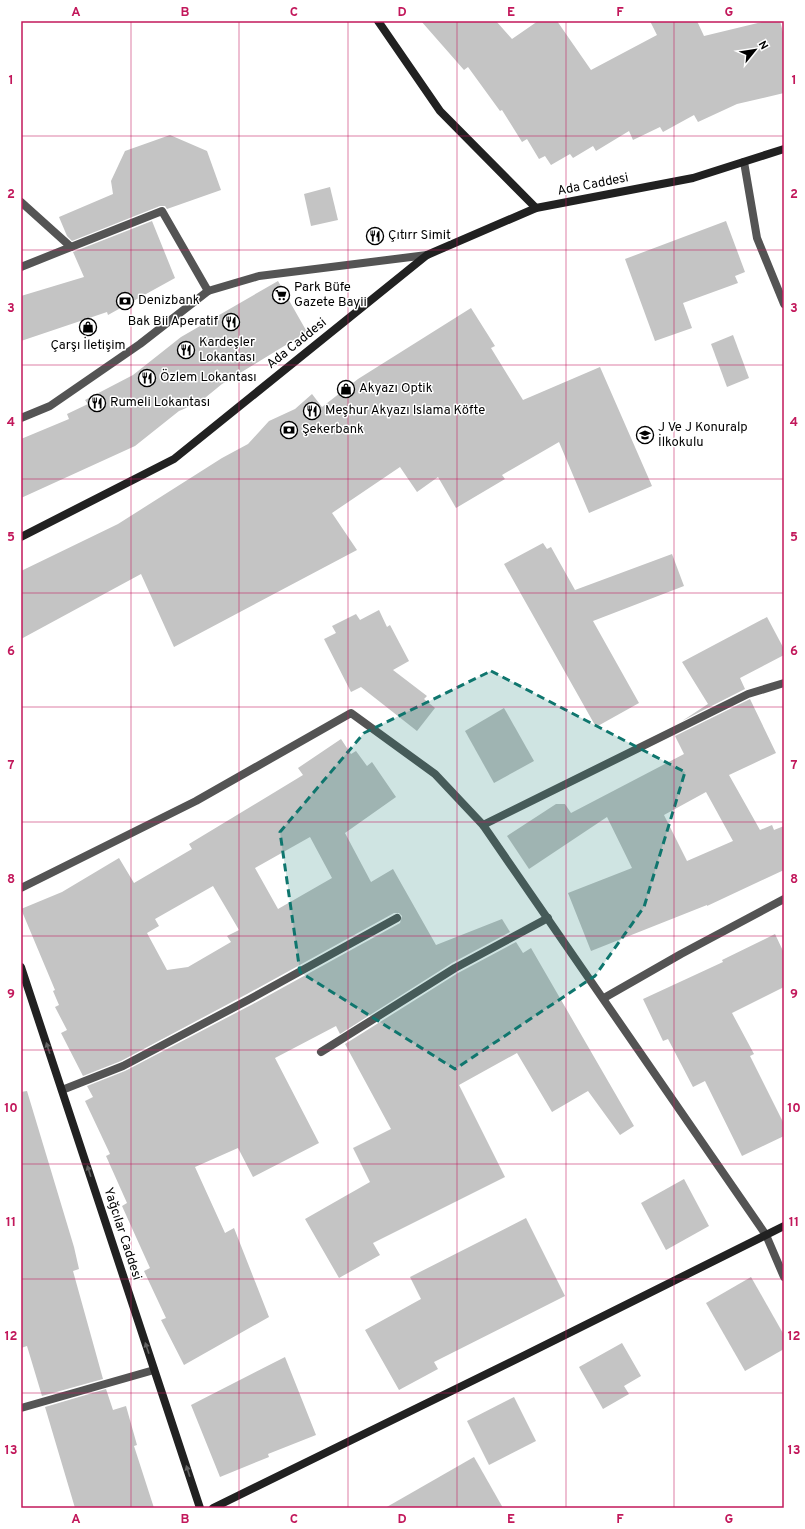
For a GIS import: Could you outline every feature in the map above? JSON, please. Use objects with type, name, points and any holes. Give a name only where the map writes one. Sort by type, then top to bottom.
[{"type":"main road","points":[[378,21],[440,111],[536,208]]},
{"type":"main road","name":"Ada Caddesi","points":[[21,537],[174,459],[427,255],[536,208],[693,178],[784,148]]},
{"type":"main road","name":"Yağcılar Caddesi","points":[[21,967],[200,1508]]},
{"type":"main road","points":[[213,1508],[784,1226]]},
{"type":"street","points":[[744,162],[758,238],[784,304]]},
{"type":"street","points":[[21,202],[71,247]]},
{"type":"street","points":[[21,267],[162,211],[208,290]]},
{"type":"street","points":[[21,418],[50,406],[140,344],[208,290],[259,276],[427,255]]},
{"type":"street","points":[[483,825],[748,694],[784,683]]},
{"type":"street","points":[[21,888],[196,801],[351,713],[435,774],[483,825],[604,998],[766,1235],[784,1277]]},
{"type":"street","points":[[604,998],[681,954],[784,900]]},
{"type":"street","points":[[62,1090],[123,1066],[250,999],[397,918]]},
{"type":"street","points":[[321,1052],[455,968],[548,918]]},
{"type":"street","points":[[21,1408],[154,1370]]},
{"type":"highlighted area","points":[[491,671],[685,772],[644,907],[595,976],[455,1069],[300,972],[280,832],[364,733]]},
{"type":"building","points":[[421,21],[496,21],[512,39],[538,21],[557,21],[591,70],[657,35],[650,21],[697,21],[704,36],[766,21],[780,21],[784,36],[784,93],[737,104],[698,122],[694,115],[663,132],[660,127],[633,140],[629,131],[596,151],[593,146],[573,158],[570,154],[551,165],[545,156],[539,159],[527,139],[522,142],[502,110],[500,111],[468,67],[464,70]]},
{"type":"building","points":[[170,135],[207,151],[221,190],[167,209],[165,206],[160,206],[72,241],[67,236],[59,217],[113,194],[111,181],[125,151]]},
{"type":"building","points":[[330,187],[338,220],[311,226],[304,194]]},
{"type":"building","points":[[152,221],[175,278],[108,315],[107,312],[21,341],[21,296],[84,277],[73,252]]},
{"type":"building","points":[[726,221],[745,272],[735,276],[738,283],[683,303],[692,328],[655,341],[625,259]]},
{"type":"building","points":[[278,281],[307,332],[222,384],[200,402],[179,411],[135,446],[21,498],[21,439],[69,419],[67,414],[88,404],[85,400],[133,375],[181,337]]},
{"type":"building","points":[[471,308],[495,346],[491,348],[523,400],[600,367],[652,486],[589,513],[559,442],[502,475],[505,479],[456,508],[438,477],[417,492],[400,467],[332,513],[357,550],[174,647],[141,574],[21,639],[21,571],[118,524],[222,458],[248,444],[269,421],[295,409],[312,394],[322,407],[358,379]]},
{"type":"building","points":[[733,335],[749,378],[727,387],[711,344]]},
{"type":"building","points":[[543,543],[547,549],[551,547],[575,590],[672,554],[684,586],[593,621],[639,703],[596,727],[504,564]]},
{"type":"building","points":[[379,610],[387,627],[390,625],[409,661],[393,670],[427,696],[424,699],[435,708],[417,731],[361,687],[351,692],[324,639],[336,633],[332,626],[356,614],[360,620]]},
{"type":"building","points":[[767,617],[784,649],[784,655],[740,678],[745,689],[682,721],[708,704],[682,662]]},
{"type":"building","points":[[750,699],[776,753],[729,775],[760,830],[772,825],[774,830],[784,826],[784,870],[707,906],[591,951],[568,893],[632,868],[607,817],[529,869],[507,836],[556,804],[565,804],[571,813],[684,754],[675,736]],"holes":[[[706,792],[733,841],[687,861],[664,815]]]},
{"type":"building","points":[[504,708],[534,761],[494,783],[465,731]]},
{"type":"building","points":[[341,739],[351,754],[356,751],[367,766],[372,762],[396,797],[345,833],[371,882],[393,869],[436,945],[502,919],[510,932],[452,963],[340,1034],[336,1026],[275,1058],[319,1143],[253,1177],[238,1148],[195,1167],[225,1233],[234,1228],[269,1317],[184,1365],[161,1320],[166,1318],[144,1271],[150,1268],[122,1206],[127,1203],[106,1156],[110,1154],[85,1101],[93,1097],[87,1086],[125,1071],[253,1004],[400,923],[402,916],[399,913],[394,913],[121,1061],[83,1076],[61,1033],[67,1030],[55,1007],[59,1005],[53,991],[55,990],[21,909],[62,892],[119,858],[134,883],[192,849],[189,844],[303,775],[298,768]],"holes":[[[310,837],[332,878],[278,909],[255,868]],[[213,886],[239,930],[227,936],[231,942],[188,967],[167,970],[147,933],[159,926],[155,919]]]},
{"type":"building","points":[[775,934],[784,953],[784,987],[732,1013],[754,1054],[750,1056],[784,1124],[784,1136],[742,1156],[705,1081],[693,1087],[668,1039],[663,1041],[643,999],[723,962],[722,960]]},
{"type":"building","points":[[516,942],[523,953],[531,948],[634,1126],[620,1135],[588,1091],[552,1112],[517,1053],[459,1085],[505,1177],[373,1243],[380,1255],[339,1278],[305,1219],[370,1182],[353,1148],[391,1129],[345,1044],[458,973]]},
{"type":"building","points":[[27,1091],[74,1247],[79,1269],[73,1271],[103,1379],[42,1396],[27,1346],[21,1348],[21,1092]]},
{"type":"building","points":[[684,1179],[709,1226],[666,1250],[641,1203]]},
{"type":"building","points":[[526,1218],[565,1296],[434,1362],[438,1369],[399,1390],[365,1330],[421,1299],[410,1277]]},
{"type":"building","points":[[751,1277],[784,1335],[784,1349],[745,1371],[706,1303]]},
{"type":"building","points":[[622,1343],[641,1376],[624,1386],[629,1394],[603,1409],[579,1367]]},
{"type":"building","points":[[285,1357],[316,1435],[268,1454],[269,1457],[220,1477],[191,1405]]},
{"type":"building","points":[[106,1389],[113,1410],[126,1406],[137,1445],[134,1446],[154,1508],[75,1508],[45,1407]]},
{"type":"building","points":[[514,1397],[536,1441],[489,1465],[467,1421]]},
{"type":"building","points":[[474,1457],[503,1508],[385,1508]]},
{"type":"place","name":"Çıtırr Simit","points":[[375,236]]},
{"type":"place","name":"Park Büfe Gazete Bayii","points":[[281,295]]},
{"type":"place","name":"Denizbank","points":[[125,301]]},
{"type":"place","name":"Bak Bii Aperatif","points":[[231,322]]},
{"type":"place","name":"Çarşı İletişim","points":[[88,327]]},
{"type":"place","name":"Kardeşler Lokantası","points":[[186,350]]},
{"type":"place","name":"Özlem Lokantası","points":[[147,378]]},
{"type":"place","name":"Akyazı Optik","points":[[346,389]]},
{"type":"place","name":"Rumeli Lokantası","points":[[97,403]]},
{"type":"place","name":"Meşhur Akyazı Islama Köfte","points":[[312,411]]},
{"type":"place","name":"Şekerbank","points":[[289,430]]},
{"type":"place","name":"J Ve J Konuralp İlkokulu","points":[[645,435]]}]
